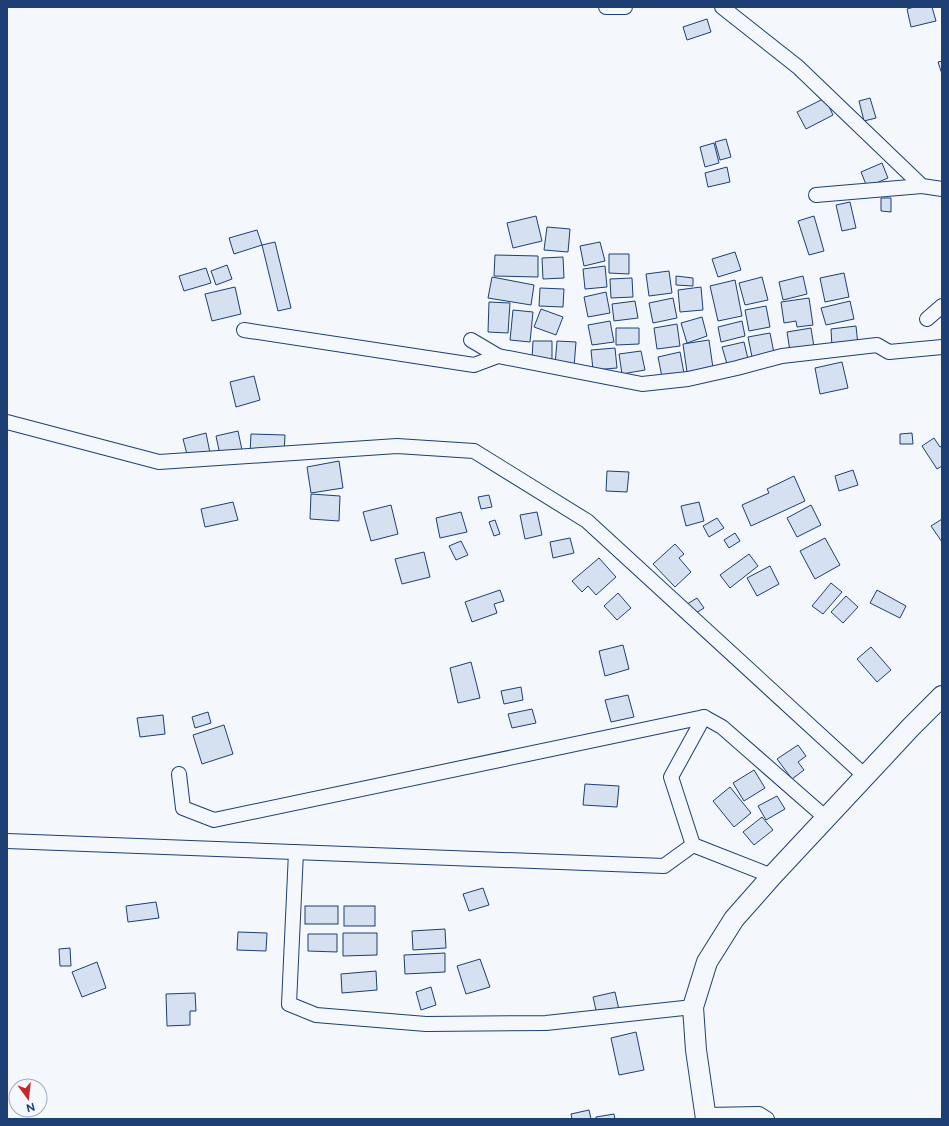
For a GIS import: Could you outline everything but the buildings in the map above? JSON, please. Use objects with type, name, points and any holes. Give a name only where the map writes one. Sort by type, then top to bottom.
[{"type":"main road","points":[[706,1117],[696,1050],[693,1007],[707,962],[734,919],[865,776],[942,696]]},
{"type":"street","points":[[606,7],[625,7]]},
{"type":"street","points":[[722,7],[798,67],[922,186]]},
{"type":"street","points":[[816,195],[922,186],[942,189]]},
{"type":"street","points":[[927,318],[942,306]]},
{"type":"street","points":[[244,330],[474,366],[498,356]]},
{"type":"street","points":[[471,340],[498,356],[642,384],[688,379],[782,356],[877,345],[889,352],[942,347]]},
{"type":"street","points":[[7,422],[159,462],[397,446],[474,451],[587,521],[865,776]]},
{"type":"street","points":[[693,845],[671,777],[704,717]]},
{"type":"street","points":[[179,774],[183,808],[214,820],[704,717],[722,727],[826,818]]},
{"type":"street","points":[[7,842],[664,866],[693,845]]},
{"type":"street","points":[[693,845],[772,876]]},
{"type":"street","points":[[296,852],[289,1004],[316,1015],[426,1024],[546,1023],[693,1007]]},
{"type":"street","points":[[706,1117],[759,1114],[767,1119]]}]
